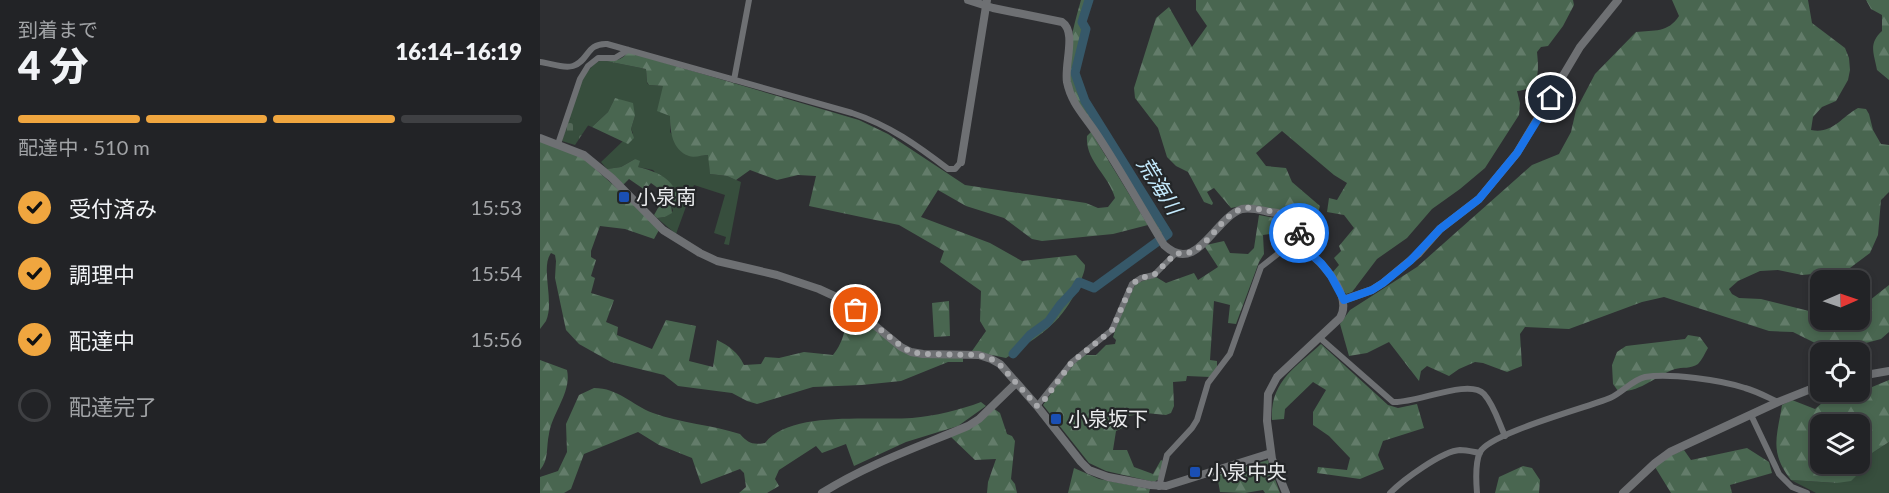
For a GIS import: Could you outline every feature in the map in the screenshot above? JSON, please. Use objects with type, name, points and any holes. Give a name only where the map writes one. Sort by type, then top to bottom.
[{"type":"street","points":[[734,80],[748,0]]},
{"type":"street","points":[[968,0],[987,2],[993,8],[1062,22],[1068,26],[1071,34],[1066,69],[1073,100],[1094,130],[1164,245],[1176,253],[1190,252],[1209,239],[1226,219],[1245,208],[1293,217],[1298,224],[1299,242],[1331,276],[1344,300],[1343,312],[1320,338],[1277,377],[1270,387],[1267,421],[1271,453],[1286,493]]},
{"type":"street","points":[[1344,300],[1372,290],[1383,283],[1410,261],[1440,229],[1479,199],[1517,153],[1580,47],[1618,0]]},
{"type":"street","points":[[540,62],[571,67],[580,62],[591,49],[599,44],[628,50],[869,119],[904,137],[948,169],[955,169],[961,162],[987,2]]},
{"type":"street","points":[[558,144],[579,79],[588,66],[598,58],[615,58],[628,50]]},
{"type":"street","points":[[540,138],[584,155],[663,230],[700,253],[717,261],[777,275],[819,289],[845,301],[911,352],[979,355],[991,359],[1017,383],[1089,470],[1108,477],[1165,489],[1271,453]]},
{"type":"street","points":[[1165,489],[1167,455],[1197,420],[1208,383],[1230,354],[1261,267],[1284,249],[1299,242]]},
{"type":"street","points":[[1037,406],[1045,399],[1072,362],[1112,330],[1132,284],[1141,278],[1154,275],[1176,253]]},
{"type":"street","points":[[1320,338],[1394,402],[1474,388],[1481,392],[1490,403],[1505,436]]},
{"type":"street","points":[[1870,374],[1889,371]]},
{"type":"street","points":[[1477,493],[1476,477],[1480,453],[1491,442],[1542,421],[1612,397],[1645,377],[1682,377],[1713,381],[1744,387],[1778,402]]},
{"type":"street","points":[[822,493],[848,477],[893,456],[968,426],[979,419],[1017,383]]},
{"type":"street","points":[[1623,493],[1670,452],[1810,389]]},
{"type":"street","points":[[1751,415],[1779,474],[1792,487],[1807,493]]},
{"type":"street","points":[[1390,493],[1403,480],[1448,454],[1459,450],[1480,453]]},
{"type":"green space","points":[[1081,0],[1087,0],[1081,22],[1084,29],[1074,74],[1083,101],[1148,200],[1166,234],[1163,236],[1078,102],[1072,88],[1069,53]]},
{"type":"green space","points":[[1196,0],[1573,0],[1574,5],[1563,26],[1548,46],[1541,47],[1537,52],[1538,73],[1534,83],[1525,90],[1517,91],[1520,103],[1519,115],[1485,168],[1432,209],[1407,238],[1377,259],[1352,292],[1346,294],[1332,273],[1339,265],[1334,258],[1341,251],[1339,246],[1354,228],[1344,215],[1327,212],[1329,198],[1337,200],[1347,183],[1334,175],[1282,131],[1256,153],[1266,166],[1286,168],[1292,182],[1320,206],[1318,213],[1302,226],[1299,219],[1246,205],[1231,208],[1214,188],[1207,192],[1212,205],[1204,202],[1188,172],[1176,166],[1167,157],[1158,128],[1135,98],[1134,88],[1156,18],[1169,7],[1192,47],[1207,26],[1196,10]]},
{"type":"green space","points":[[1672,0],[1808,0],[1812,23],[1845,48],[1849,58],[1848,80],[1836,101],[1822,107],[1813,117],[1811,130],[1825,130],[1858,108],[1866,109],[1873,130],[1881,144],[1889,145],[1889,192],[1881,200],[1878,235],[1870,253],[1847,270],[1810,270],[1810,274],[1802,275],[1778,270],[1760,271],[1738,281],[1729,289],[1739,298],[1761,299],[1810,311],[1810,330],[1870,330],[1870,300],[1889,285],[1889,332],[1881,339],[1870,342],[1813,342],[1793,332],[1769,331],[1664,297],[1642,302],[1569,329],[1525,327],[1520,334],[1522,366],[1507,372],[1475,362],[1449,376],[1427,366],[1421,371],[1419,381],[1389,342],[1367,353],[1349,356],[1340,324],[1350,310],[1417,267],[1532,165],[1559,154],[1571,132],[1576,110],[1595,74],[1636,32],[1660,30],[1670,25],[1679,16]]},
{"type":"green space","points":[[1866,0],[1889,0],[1889,80],[1877,70],[1873,45],[1882,31],[1882,15],[1871,9]]},
{"type":"green space","points":[[628,52],[859,120],[888,134],[965,185],[1086,203],[1098,208],[1108,207],[1115,198],[1108,182],[1093,161],[1087,145],[1087,136],[1091,132],[1148,225],[1113,234],[1042,241],[1032,239],[1004,218],[966,206],[938,190],[921,217],[990,243],[1022,261],[1076,255],[1085,265],[1083,276],[1071,300],[1048,329],[1006,358],[972,351],[986,331],[980,321],[981,291],[940,262],[944,251],[899,225],[809,206],[816,176],[798,175],[777,180],[750,170],[736,180],[727,176],[710,174],[708,155],[691,157],[683,153],[673,139],[670,116],[657,111],[663,86],[649,85],[646,69],[601,60],[613,61]]},
{"type":"green space","points":[[601,60],[646,69],[649,85],[663,86],[670,116],[670,132],[690,156],[709,155],[710,174],[727,176],[741,182],[729,245],[724,244],[726,237],[714,233],[725,195],[694,185],[676,234],[657,218],[665,217],[673,211],[671,204],[678,199],[653,170],[638,167],[635,159],[621,167],[607,169],[601,162],[623,141],[628,143],[633,133],[631,129],[635,116],[615,98],[608,112],[592,127],[569,118],[583,78]]},
{"type":"green space","points":[[615,98],[633,103],[635,116],[631,129],[634,138],[628,144],[592,127],[608,112]]},
{"type":"green space","points":[[569,118],[589,124],[575,145],[562,141]]},
{"type":"green space","points":[[540,141],[582,157],[659,230],[654,239],[625,229],[600,226],[591,251],[591,257],[596,260],[591,276],[595,278],[591,293],[614,300],[606,322],[618,327],[617,335],[652,349],[666,320],[696,326],[689,361],[713,367],[717,340],[733,350],[744,365],[761,364],[765,357],[779,358],[804,352],[833,355],[844,332],[847,307],[903,352],[963,358],[963,362],[948,362],[901,381],[813,387],[757,404],[732,393],[678,386],[664,375],[611,362],[579,344],[566,330],[555,278],[555,255],[551,253],[547,267],[548,313],[540,329]]},
{"type":"green space","points":[[635,159],[640,161],[638,167],[664,177],[673,186],[678,199],[671,204],[672,213],[657,218],[654,215],[666,194],[651,183],[645,190],[629,179],[623,185],[607,169],[621,167]]},
{"type":"green space","points":[[1259,215],[1285,220],[1293,225],[1293,238],[1290,238],[1290,230],[1280,228],[1263,235],[1264,254],[1236,324],[1228,323],[1230,305],[1214,301],[1210,360],[1217,361],[1217,368],[1210,377],[1187,376],[1186,381],[1173,382],[1174,406],[1171,413],[1128,416],[1124,427],[1116,431],[1113,450],[1127,450],[1134,467],[1153,474],[1161,460],[1163,461],[1159,479],[1154,482],[1106,471],[1089,463],[1043,405],[1082,355],[1096,355],[1106,345],[1115,344],[1116,340],[1113,337],[1118,321],[1136,283],[1156,277],[1166,283],[1194,273],[1198,280],[1218,267],[1205,247],[1206,245],[1224,241],[1230,253],[1248,254],[1254,248]]},
{"type":"green space","points":[[949,301],[950,336],[934,337],[932,303]]},
{"type":"green space","points":[[1688,335],[1700,337],[1708,348],[1698,364],[1675,369],[1640,387],[1618,391],[1613,384],[1612,365],[1617,352],[1626,346],[1685,339]]},
{"type":"green space","points":[[1321,344],[1388,405],[1398,408],[1417,404],[1424,428],[1383,441],[1378,455],[1384,469],[1360,479],[1317,473],[1318,467],[1347,470],[1350,458],[1329,436],[1313,425],[1313,412],[1326,390],[1313,382],[1285,409],[1284,419],[1272,420],[1272,407],[1280,385],[1294,368]]},
{"type":"green space","points":[[540,360],[567,370],[568,378],[551,426],[546,458],[540,470]]},
{"type":"green space","points":[[1889,380],[1889,442],[1870,454],[1870,414],[1810,414],[1810,474],[1858,474],[1851,481],[1837,483],[1791,480],[1780,461],[1776,444],[1782,405],[1792,400],[1815,409],[1822,403],[1870,402],[1870,388]]},
{"type":"green space","points":[[594,388],[618,394],[653,413],[740,434],[748,441],[757,444],[765,443],[777,433],[793,426],[812,421],[912,418],[965,408],[981,402],[986,406],[958,426],[906,442],[854,466],[846,444],[822,453],[816,446],[779,470],[775,479],[779,486],[767,493],[739,493],[746,487],[744,473],[740,469],[701,484],[692,458],[659,445],[638,432],[584,454],[571,489],[564,493],[540,493],[540,477],[558,471],[567,452],[566,424],[579,395]]},
{"type":"green space","points":[[993,408],[1000,413],[1007,434],[1015,441],[1011,479],[1017,493],[987,493],[988,482],[996,459],[975,460],[951,437]]},
{"type":"green space","points":[[1889,442],[1889,493],[1816,493],[1791,480],[1837,483],[1856,474],[1870,474],[1870,454]]},
{"type":"green space","points":[[1747,448],[1769,462],[1772,473],[1730,485],[1732,493],[1671,493],[1655,467],[1669,456],[1684,450],[1691,460]]},
{"type":"green space","points":[[1268,460],[1280,493],[1265,493],[1263,490],[1245,493],[1220,492],[1217,475]]},
{"type":"green space","points":[[1523,466],[1532,468],[1540,480],[1539,493],[1495,493],[1499,477]]},
{"type":"green space","points":[[1074,468],[1099,479],[1150,489],[1149,493],[1068,493]]},
{"type":"waterway","name":"荒海川","points":[[1013,354],[1030,335],[1048,322],[1079,282],[1094,288],[1168,234],[1085,101],[1075,73],[1086,29],[1082,22],[1089,0]]},
{"type":"way so far","points":[[856,310],[911,352],[979,355],[991,359],[999,364],[1037,406],[1045,399],[1072,362],[1112,330],[1135,281],[1157,273],[1176,253],[1186,254],[1202,244],[1231,215],[1249,208],[1293,217],[1298,224],[1299,233]]},
{"type":"place","name":"小泉南","points":[[624,197]]},
{"type":"place","name":"小泉坂下","points":[[1056,419]]},
{"type":"place","name":"小泉中央","points":[[1195,472]]},
{"type":"route","points":[[1299,233],[1301,246],[1321,263],[1344,300],[1372,290],[1410,261],[1440,229],[1479,199],[1517,153],[1551,98]]}]
